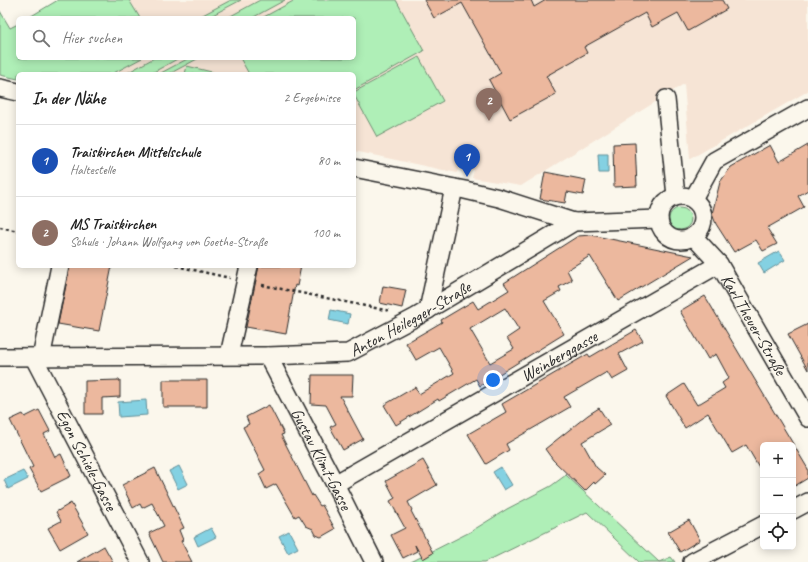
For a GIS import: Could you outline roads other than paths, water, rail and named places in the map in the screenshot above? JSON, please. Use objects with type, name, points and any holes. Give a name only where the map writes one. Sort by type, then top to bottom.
[{"type":"street","points":[[0,88],[16,92]]},
{"type":"street","points":[[666,99],[676,196]]},
{"type":"street","points":[[693,199],[714,161],[808,108]]},
{"type":"street","points":[[356,168],[499,198],[574,222]]},
{"type":"street","points":[[422,313],[454,188]]},
{"type":"street","points":[[676,196],[685,196],[693,199],[702,210],[703,218],[698,231],[693,236],[678,240],[664,233],[658,219],[661,207],[670,198],[676,196]]},
{"type":"street","name":"Anton Heilegger-Straße","points":[[0,357],[268,356],[348,353],[422,313],[574,222],[658,219]]},
{"type":"street","name":"Karl Theuer-Straße","points":[[693,236],[719,264],[808,418]]},
{"type":"street","name":"Weinberggasse","points":[[335,484],[719,264]]},
{"type":"street","points":[[37,358],[60,268]]},
{"type":"street","points":[[229,355],[247,274]]},
{"type":"street","name":"Gustav Klimt-Gasse","points":[[268,356],[374,562]]},
{"type":"street","name":"Egon Schiele-Gasse","points":[[37,358],[140,562]]},
{"type":"street","points":[[796,508],[808,502]]},
{"type":"street","points":[[692,562],[760,527]]},
{"type":"water","points":[[598,154],[608,154],[608,173],[599,173]]},
{"type":"water","points":[[779,251],[785,260],[764,273],[758,263]]},
{"type":"water","points":[[331,310],[350,314],[348,324],[329,320]]},
{"type":"water","points":[[146,400],[147,415],[119,417],[118,402]]},
{"type":"water","points":[[179,466],[188,484],[178,489],[169,471]]},
{"type":"water","points":[[501,467],[512,485],[504,490],[493,472]]},
{"type":"water","points":[[23,471],[28,479],[8,489],[4,480]]},
{"type":"water","points":[[211,528],[216,537],[198,546],[194,537]]},
{"type":"water","points":[[289,531],[298,548],[288,553],[279,536]]},
{"type":"place","name":"MS Traiskirchen","points":[[489,121]]},
{"type":"place","name":"Traiskirchen Mittelschule","points":[[467,177]]}]
